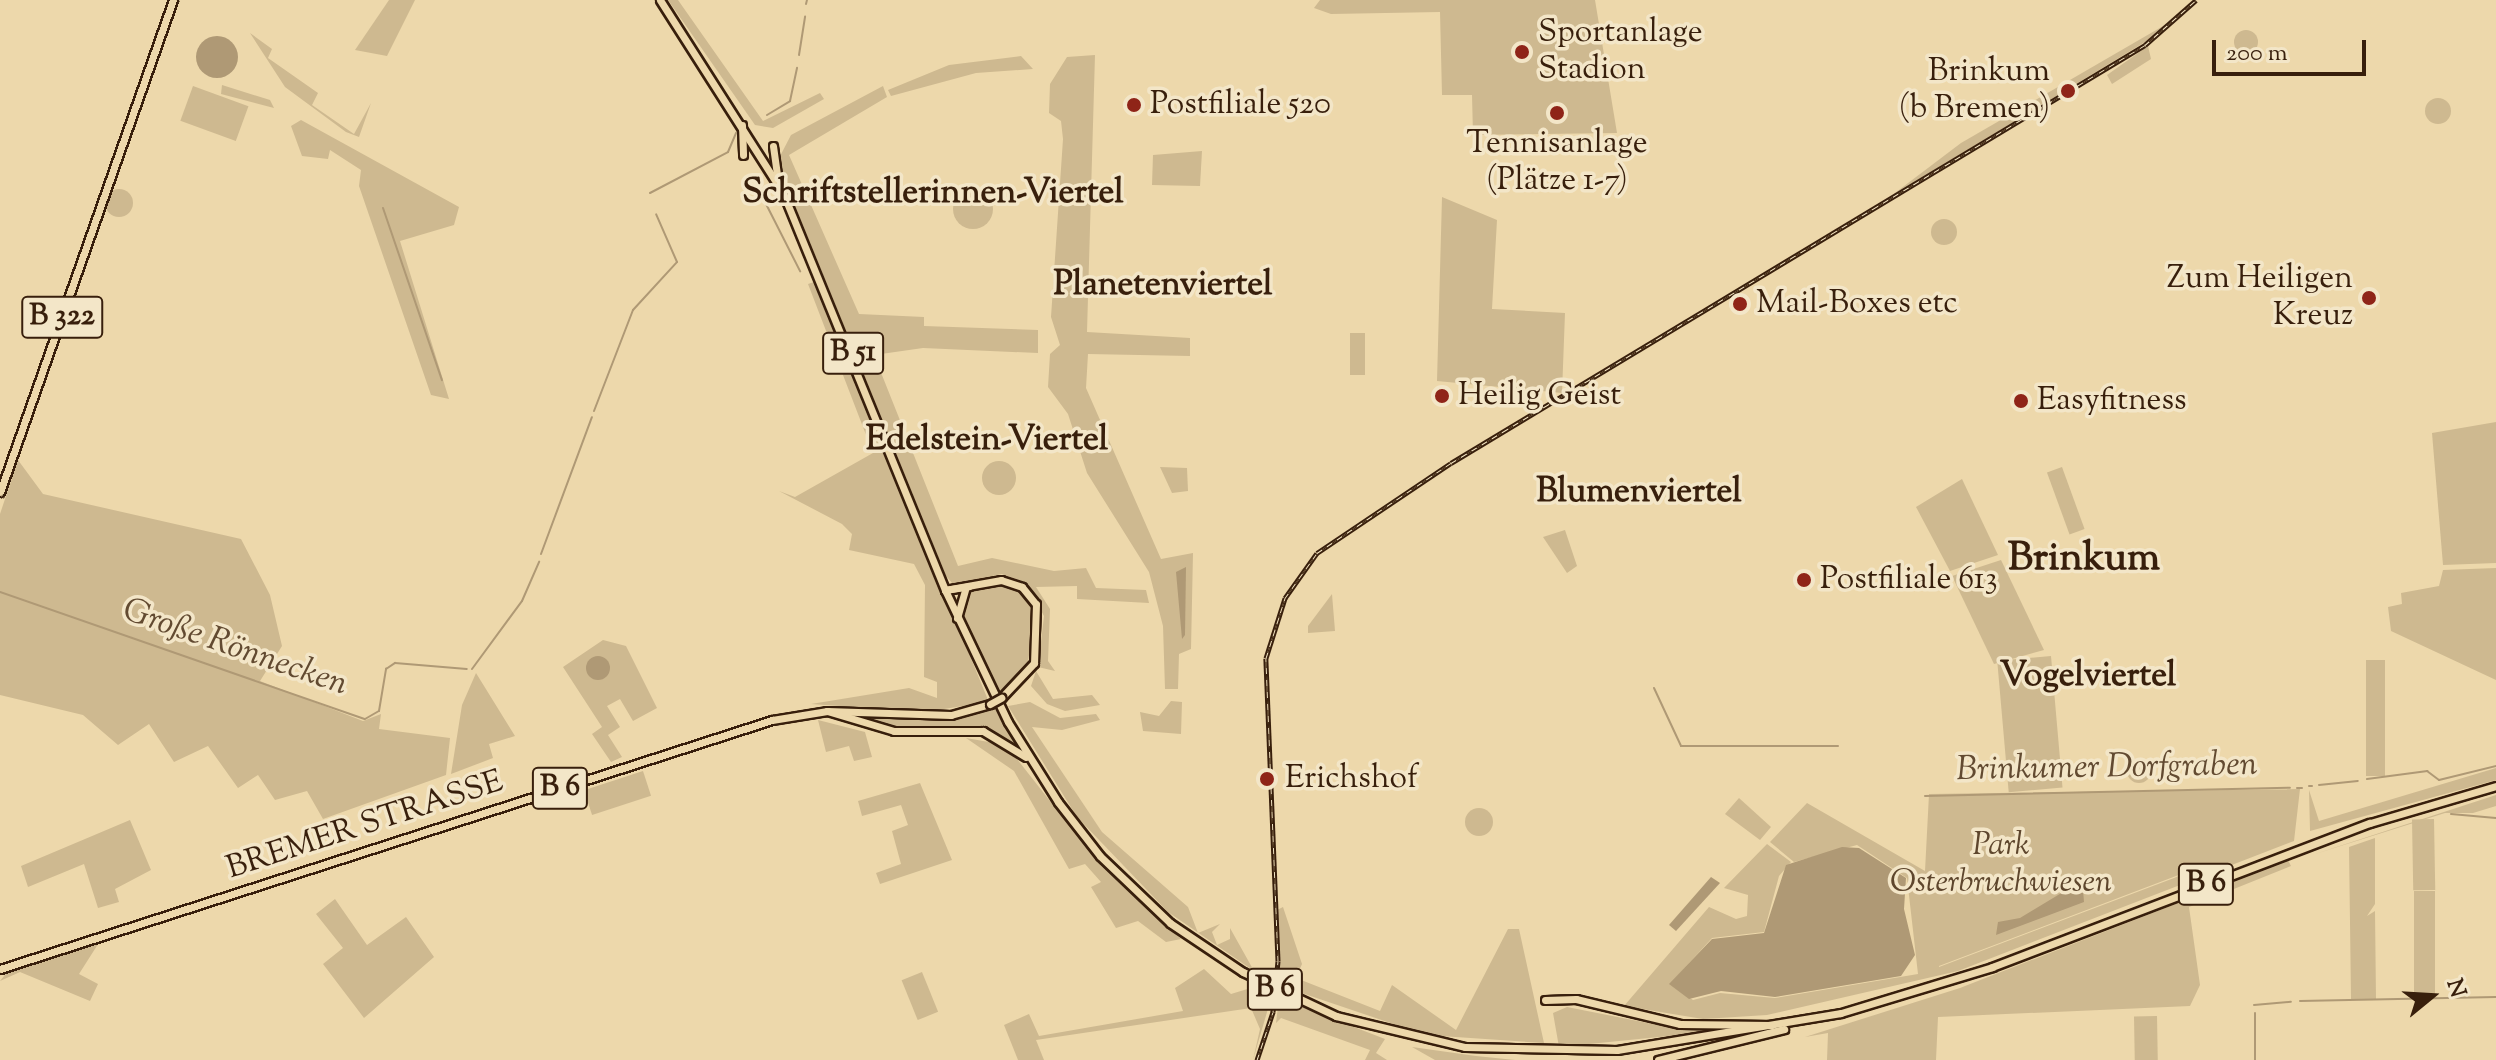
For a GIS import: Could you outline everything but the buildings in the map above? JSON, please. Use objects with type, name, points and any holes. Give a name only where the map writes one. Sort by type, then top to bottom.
[{"type":"main road","name":"B 322","points":[[0,492],[173,0]]},
{"type":"main road","name":"B 51","points":[[660,0],[743,123],[783,193],[957,620],[1033,764]]},
{"type":"main road","points":[[743,123],[743,155]]},
{"type":"main road","name":"B 51","points":[[773,146],[783,193]]},
{"type":"main road","name":"BREMER STRASSE","points":[[0,969],[760,723],[827,711],[927,716],[990,704],[1022,681],[1033,665],[1040,625],[1032,597],[1008,582],[968,587]]},
{"type":"main road","points":[[957,620],[968,587]]},
{"type":"main road","name":"B 6","points":[[945,590],[968,587]]},
{"type":"main road","name":"B 6","points":[[827,711],[894,731],[983,731],[1033,764],[1100,856],[1170,923],[1243,972],[1336,1016],[1426,1041],[1529,1052],[1629,1049],[1796,1023]]},
{"type":"main road","name":"B 6","points":[[1658,1060],[1980,971],[2271,858],[2496,786]]},
{"type":"main road","name":"B 6","points":[[1545,1000],[1576,999],[1680,1024],[1778,1026]]},
{"type":"green space","points":[[389,0],[415,0],[387,56],[355,50]]},
{"type":"green space","points":[[668,0],[678,0],[763,121],[820,93],[824,99],[773,128],[755,125]]},
{"type":"green space","name":"Sportanlage Stadion","points":[[1320,0],[1595,0],[1617,133],[1473,135],[1472,95],[1442,95],[1440,12],[1331,14],[1314,8]]},
{"type":"green space","points":[[2170,22],[2145,42],[1887,199],[1961,143]]},
{"type":"green space","points":[[2246,30],[2257,37],[2258,42],[2251,53],[2246,54],[2235,47],[2234,42],[2241,31]]},
{"type":"green space","points":[[250,33],[272,49],[268,58],[318,93],[312,105],[354,134],[371,103],[359,137],[346,132],[285,87]]},
{"type":"green space","points":[[2148,46],[2151,59],[2112,84],[2107,75]]},
{"type":"green space","points":[[1095,55],[1087,332],[1190,338],[1190,356],[1088,354],[1086,388],[1161,559],[1193,553],[1191,649],[1179,654],[1178,689],[1165,689],[1163,626],[1149,572],[1087,473],[1068,414],[1048,387],[1050,354],[1060,345],[1051,317],[1063,139],[1061,121],[1049,113],[1050,84],[1067,57]]},
{"type":"green space","points":[[1021,56],[1033,69],[976,73],[891,96],[888,90],[949,65]]},
{"type":"green space","points":[[222,85],[270,100],[274,108],[221,94]]},
{"type":"green space","points":[[193,86],[248,106],[236,141],[180,121]]},
{"type":"green space","points":[[883,86],[887,97],[789,155],[859,314],[924,317],[924,326],[1038,330],[1038,353],[923,348],[874,355],[958,566],[992,558],[1054,571],[1086,568],[1096,588],[1146,590],[1149,603],[1077,599],[1077,586],[1036,587],[1050,609],[1048,661],[1055,671],[1038,667],[1044,616],[1029,588],[1002,574],[953,584],[946,576],[777,162],[791,135]]},
{"type":"green space","points":[[2438,98],[2447,102],[2451,111],[2447,120],[2438,124],[2429,120],[2425,111],[2429,102]]},
{"type":"green space","points":[[301,120],[459,207],[454,225],[400,241],[449,399],[431,395],[359,186],[361,170],[330,150],[328,159],[302,156],[291,126]]},
{"type":"green space","points":[[1202,151],[1200,186],[1152,185],[1153,155]]},
{"type":"green space","points":[[119,189],[129,193],[133,203],[129,213],[119,217],[109,213],[105,203],[109,193]]},
{"type":"green space","points":[[973,189],[987,195],[993,209],[987,223],[973,229],[959,223],[953,209],[959,195]]},
{"type":"green space","points":[[1442,197],[1497,220],[1492,309],[1565,313],[1562,393],[1437,381]]},
{"type":"green space","points":[[1944,219],[1953,223],[1957,232],[1953,241],[1944,245],[1935,241],[1931,232],[1935,223]]},
{"type":"green space","points":[[817,281],[988,700],[982,703],[925,712],[811,704],[909,688],[937,698],[937,682],[924,677],[925,585],[914,564],[849,550],[852,534],[842,524],[779,491],[795,497],[873,453],[808,284]]},
{"type":"green space","points":[[1350,333],[1365,333],[1365,375],[1350,375]]},
{"type":"green space","points":[[2496,422],[2496,563],[2443,565],[2432,433]]},
{"type":"green space","points":[[18,460],[43,494],[241,539],[270,595],[282,646],[260,681],[363,721],[381,714],[379,729],[450,738],[446,775],[323,819],[307,791],[275,800],[258,775],[238,788],[208,746],[174,762],[149,724],[118,745],[83,715],[0,695],[0,514]]},
{"type":"green space","points":[[999,461],[1011,466],[1016,478],[1011,490],[999,495],[987,490],[982,478],[987,466]]},
{"type":"green space","points":[[1160,467],[1187,468],[1188,491],[1172,493]]},
{"type":"green space","points":[[2062,467],[2085,529],[2070,534],[2047,472]]},
{"type":"green space","points":[[1962,479],[1998,555],[1950,571],[1916,507]]},
{"type":"green space","points":[[1565,530],[1577,566],[1567,573],[1543,537]]},
{"type":"green space","points":[[2001,560],[2044,650],[1994,664],[1952,576]]},
{"type":"green space","points":[[2496,568],[2496,680],[2391,631],[2388,607],[2402,604],[2401,593],[2439,586],[2443,570]]},
{"type":"green space","points":[[999,584],[1025,595],[1035,613],[1028,662],[999,693],[962,611],[968,592]]},
{"type":"green space","points":[[1332,594],[1335,631],[1308,633],[1308,626]]},
{"type":"green space","points":[[603,640],[626,646],[657,708],[633,721],[620,699],[607,706],[620,727],[608,735],[622,757],[611,762],[592,734],[602,727],[563,667]]},
{"type":"green space","points":[[2051,656],[2063,787],[2009,792],[1997,661]]},
{"type":"green space","points":[[2366,660],[2385,660],[2385,776],[2366,776]]},
{"type":"green space","points":[[1036,671],[1053,699],[1092,695],[1100,705],[1065,711],[1047,704],[1031,686]]},
{"type":"green space","points":[[476,673],[515,736],[489,744],[493,758],[451,774],[462,705]]},
{"type":"green space","points":[[1171,701],[1182,702],[1181,734],[1143,731],[1140,712],[1159,716]]},
{"type":"green space","points":[[1030,702],[1060,718],[1096,714],[1100,720],[1062,730],[1032,727],[1102,832],[1188,907],[1198,932],[1168,912],[1077,817],[1008,706]]},
{"type":"green space","points":[[996,709],[1017,747],[989,730],[903,729],[848,715],[944,720]]},
{"type":"green space","points":[[818,720],[865,732],[872,757],[854,761],[849,746],[826,752]]},
{"type":"green space","points":[[966,738],[1006,745],[1101,866],[1181,939],[1166,942],[1138,921],[1116,928],[1091,887],[1101,882],[1085,864],[1069,869],[1014,771]]},
{"type":"green space","points":[[2139,759],[2148,762],[2151,771],[2148,780],[2139,783],[2130,780],[2127,771],[2130,762]]},
{"type":"green space","points":[[2496,768],[2496,780],[2310,831],[2309,790],[2319,821]]},
{"type":"green space","points":[[643,771],[651,796],[592,815],[584,790]]},
{"type":"green space","points":[[920,783],[952,860],[880,884],[876,873],[901,864],[892,831],[908,825],[901,805],[862,816],[858,801]]},
{"type":"green space","name":"Park Osterbruchwiesen","points":[[2300,789],[2294,841],[1958,971],[1767,1015],[1703,1019],[1624,1006],[1709,907],[1736,919],[1747,916],[1748,895],[1724,888],[1767,844],[1791,862],[1779,876],[1764,932],[1712,938],[1670,984],[1693,1000],[1720,993],[1775,998],[1918,974],[1907,878],[1857,845],[1794,862],[1770,842],[1807,803],[1925,871],[1929,794]],"holes":[[[2205,865],[2174,878],[1939,967]]]},
{"type":"green space","points":[[2496,795],[2496,806],[2473,813],[2445,813],[2312,855]]},
{"type":"green space","points":[[1739,798],[1771,827],[1760,840],[1725,814]]},
{"type":"green space","points":[[1479,808],[1489,812],[1493,822],[1489,832],[1479,836],[1469,832],[1465,822],[1469,812]]},
{"type":"green space","points":[[2412,819],[2434,819],[2435,890],[2413,890]]},
{"type":"green space","points":[[130,820],[151,870],[115,889],[119,902],[98,908],[84,864],[28,887],[21,866]]},
{"type":"green space","points":[[2375,838],[2375,904],[2367,916],[2375,911],[2376,999],[2351,999],[2349,847]]},
{"type":"green space","points":[[2288,860],[2291,866],[2189,907],[2200,985],[2190,1006],[1938,1017],[1936,1060],[1827,1060],[1828,1033],[1805,1037],[1960,988]]},
{"type":"green space","points":[[2414,891],[2435,891],[2435,997],[2414,997]]},
{"type":"green space","points":[[335,899],[367,945],[406,917],[434,957],[364,1018],[323,964],[343,948],[316,914]]},
{"type":"green space","points":[[1283,907],[1302,964],[1296,978],[1380,1011],[1392,985],[1456,1030],[1508,929],[1519,929],[1544,1043],[1426,1035],[1281,986],[1277,910]]},
{"type":"green space","points":[[1220,924],[1212,932],[1217,945],[1230,939],[1230,928],[1254,971],[1198,933]]},
{"type":"green space","points":[[100,941],[79,974],[98,984],[90,1001],[20,972],[0,981],[9,970]]},
{"type":"green space","points":[[1204,969],[1231,994],[1254,987],[1272,995],[1253,1060],[1260,1029],[1251,1008],[1036,1040],[1044,1060],[1018,1060],[1004,1025],[1029,1014],[1039,1036],[1183,1011],[1175,988]]},
{"type":"green space","points":[[922,972],[938,1012],[918,1020],[902,980]]},
{"type":"green space","points":[[1279,998],[1385,1039],[1376,1053],[1387,1060],[1365,1060],[1370,1050],[1281,1018],[1276,1023]]},
{"type":"green space","points":[[1567,1007],[1668,1027],[1729,1030],[1559,1047],[1553,1013]]},
{"type":"green space","points":[[2134,1016],[2157,1016],[2158,1060],[2135,1060]]},
{"type":"green space","points":[[1412,1047],[1476,1056],[1515,1060],[1435,1060]]},
{"type":"shaded area","points":[[217,36],[232,42],[238,57],[232,72],[217,78],[202,72],[196,57],[202,42]]},
{"type":"shaded area","points":[[1186,567],[1185,635],[1182,639],[1176,572]]},
{"type":"shaded area","points":[[598,656],[606,660],[610,668],[606,676],[598,680],[590,676],[586,668],[590,660]]},
{"type":"shaded area","points":[[1842,847],[1859,848],[1906,878],[1904,909],[1915,955],[1901,976],[1775,997],[1721,991],[1689,999],[1669,984],[1712,939],[1764,933],[1786,865]]},
{"type":"shaded area","points":[[1711,877],[1720,883],[1676,931],[1669,925]]},
{"type":"shaded area","points":[[2068,889],[2083,890],[2084,902],[1996,935],[1998,922],[2020,918]]},
{"type":"waterway","name":"Große Rönnecken","points":[[806,4],[807,0]]},
{"type":"waterway","name":"Große Rönnecken","points":[[799,55],[805,16]]},
{"type":"waterway","name":"Große Rönnecken","points":[[767,115],[790,101],[797,68]]},
{"type":"waterway","name":"Große Rönnecken","points":[[650,193],[728,152],[736,133]]},
{"type":"waterway","points":[[764,200],[800,271]]},
{"type":"waterway","points":[[383,208],[442,380]]},
{"type":"waterway","name":"Große Rönnecken","points":[[594,411],[633,310],[677,262],[656,214]]},
{"type":"waterway","name":"Große Rönnecken","points":[[541,554],[592,417]]},
{"type":"waterway","name":"Große Rönnecken","points":[[472,669],[522,601],[539,562]]},
{"type":"waterway","name":"Große Rönnecken","points":[[0,592],[365,719],[379,711],[386,669],[395,663],[467,669]]},
{"type":"waterway","name":"Brinkumer Dorfgraben","points":[[1654,688],[1681,746],[1838,746]]},
{"type":"waterway","name":"Brinkumer Dorfgraben","points":[[2367,779],[2427,771],[2439,780],[2496,766]]},
{"type":"waterway","name":"Brinkumer Dorfgraben","points":[[2319,785],[2358,781]]},
{"type":"waterway","name":"Brinkumer Dorfgraben","points":[[1925,796],[2290,788]]},
{"type":"waterway","name":"Brinkumer Dorfgraben","points":[[2297,788],[2302,788]]},
{"type":"waterway","points":[[2451,814],[2496,818]]},
{"type":"waterway","points":[[2300,1001],[2496,997]]},
{"type":"waterway","points":[[2254,1005],[2291,1002]]},
{"type":"waterway","points":[[2255,1013],[2255,1060]]},
{"type":"railway","points":[[1257,1060],[1273,1012],[1278,961],[1266,658],[1285,598],[1317,553],[1451,463],[2145,45],[2196,0]]},
{"type":"place","name":"Sportanlage Stadion","points":[[1522,52]]},
{"type":"place","name":"Brinkum (b Bremen)","points":[[2068,91]]},
{"type":"place","name":"Postfiliale 520","points":[[1134,105]]},
{"type":"place","name":"Tennisanlage (Plätze 1-7)","points":[[1557,113]]},
{"type":"place","name":"Zum Heiligen Kreuz","points":[[2369,298]]},
{"type":"place","name":"Mail-Boxes etc","points":[[1740,304]]},
{"type":"place","name":"Heilig Geist","points":[[1442,396]]},
{"type":"place","name":"Easyfitness","points":[[2021,401]]},
{"type":"place","name":"Postfiliale 613","points":[[1804,580]]},
{"type":"place","name":"Erichshof","points":[[1267,779]]},
{"type":"district","name":"Schriftstellerinnen-Viertel","points":[[933,194]]},
{"type":"district","name":"Planetenviertel","points":[[1163,286]]},
{"type":"district","name":"Edelstein-Viertel","points":[[987,441]]},
{"type":"district","name":"Blumenviertel","points":[[1639,493]]},
{"type":"district","name":"Brinkum","points":[[2084,560]]},
{"type":"district","name":"Vogelviertel","points":[[2088,677]]}]
